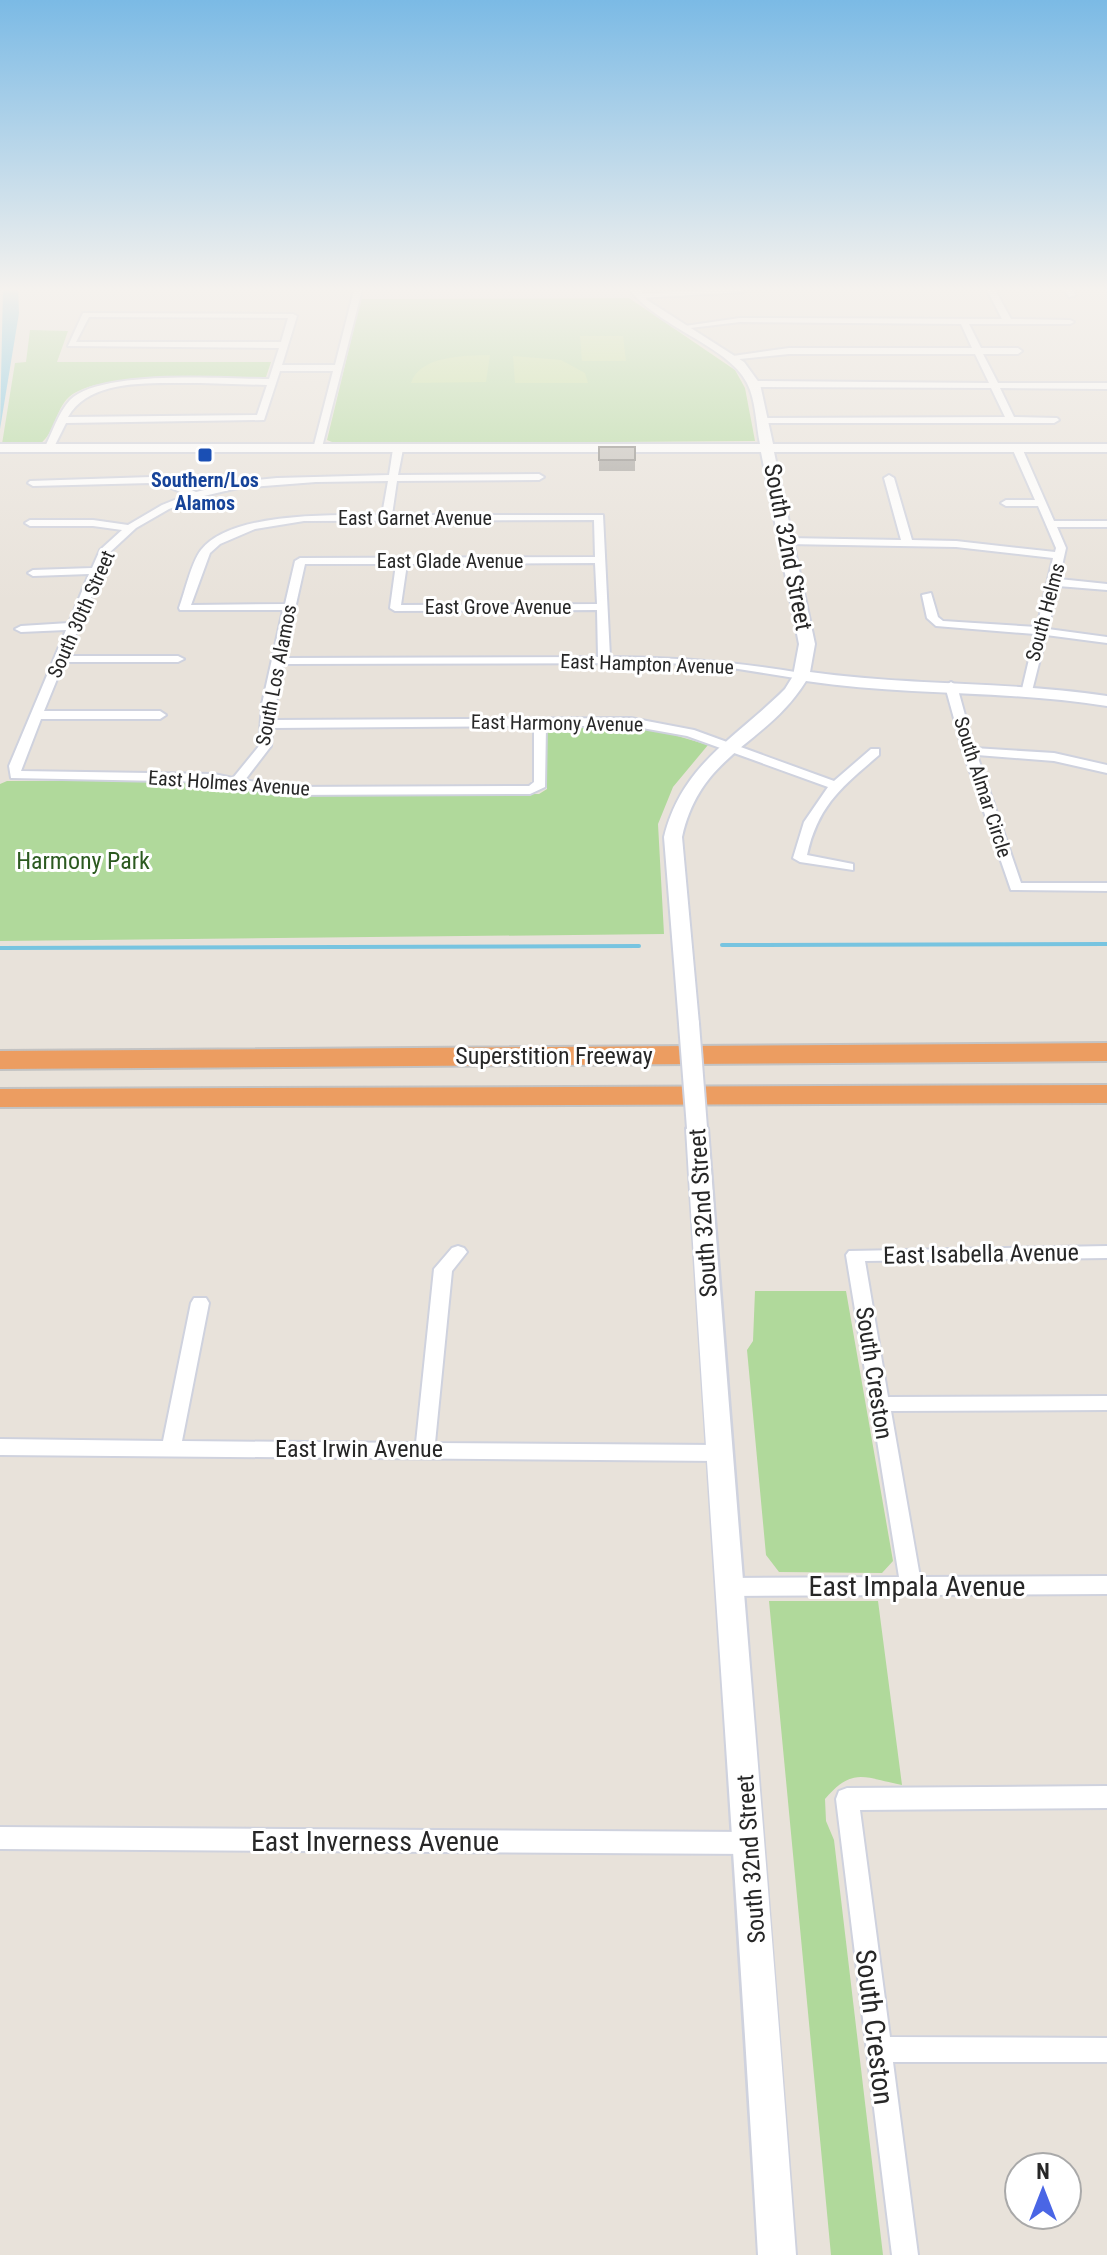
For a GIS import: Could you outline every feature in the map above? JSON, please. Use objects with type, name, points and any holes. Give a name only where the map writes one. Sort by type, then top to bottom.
[{"type":"highway","points":[[1060,1053],[1107,1043]]},
{"type":"highway","name":"Superstition Freeway","points":[[0,1060],[1107,1052]]},
{"type":"highway","name":"Superstition Freeway","points":[[0,1098],[1107,1094]]},
{"type":"highway","points":[[856,1095],[1107,1105]]},
{"type":"street","points":[[49,449],[75,400],[93,391]]},
{"type":"street","points":[[64,420],[261,418],[269,391]]},
{"type":"street","points":[[318,449],[332,391]]},
{"type":"street","name":"South 32nd Street","points":[[756,391],[807,644],[801,676],[781,703],[727,746],[693,783],[675,819],[673,837],[697,1128],[727,1587],[751,1843],[777,2255]]},
{"type":"street","points":[[997,391],[1011,420]]},
{"type":"street","points":[[763,420],[1054,420]]},
{"type":"street","name":"South Helms","points":[[1017,448],[1053,526],[1060,556],[1039,631],[1028,689]]},
{"type":"street","points":[[0,450],[1107,448]]},
{"type":"street","points":[[386,519],[398,449]]},
{"type":"street","name":"South 30th Street","points":[[15,775],[15,766],[104,552],[127,528],[196,496],[283,480],[539,477]]},
{"type":"street","points":[[889,478],[907,542]]},
{"type":"street","points":[[33,483],[76,479],[167,480],[196,496]]},
{"type":"street","points":[[1006,503],[1043,503]]},
{"type":"street","name":"East Garnet Avenue","points":[[289,607],[184,608],[205,552],[233,533],[278,521],[599,517],[601,560]]},
{"type":"street","points":[[30,523],[93,523],[127,528]]},
{"type":"street","points":[[1053,526],[1107,526]]},
{"type":"street","points":[[787,541],[907,542],[1060,556]]},
{"type":"street","points":[[601,560],[604,660]]},
{"type":"street","name":"East Glade Avenue","points":[[300,561],[601,560]]},
{"type":"street","name":"South Los Alamos","points":[[238,780],[265,746],[269,724],[268,704],[300,561]]},
{"type":"street","name":"East Grove Avenue","points":[[402,561],[395,608],[602,607]]},
{"type":"street","points":[[33,573],[96,571]]},
{"type":"street","points":[[1053,582],[1107,587]]},
{"type":"street","points":[[927,595],[933,618],[940,624],[1039,631],[1107,640]]},
{"type":"street","points":[[21,629],[74,626]]},
{"type":"street","points":[[60,659],[178,659]]},
{"type":"street","name":"East Hampton Avenue","points":[[280,661],[700,662],[868,685],[1028,689],[1107,701]]},
{"type":"street","name":"South Almar Circle","points":[[951,686],[969,751],[1016,887],[1107,887]]},
{"type":"street","points":[[36,715],[160,715]]},
{"type":"street","name":"East Holmes Avenue","points":[[15,775],[183,776],[238,780],[283,791],[539,787],[540,721]]},
{"type":"street","name":"East Harmony Avenue","points":[[269,724],[631,722],[690,733],[836,786]]},
{"type":"street","points":[[969,751],[1054,757],[1107,769]]},
{"type":"street","points":[[848,867],[800,858],[806,824],[836,786],[875,752]]},
{"type":"street","points":[[425,1449],[443,1269],[458,1252]]},
{"type":"street","name":"East Isabella Avenue","points":[[855,1255],[1107,1252]]},
{"type":"street","name":"South Creston","points":[[855,1255],[911,1586]]},
{"type":"street","points":[[171,1448],[200,1303]]},
{"type":"street","points":[[878,1404],[1107,1403]]},
{"type":"street","name":"East Irwin Avenue","points":[[0,1447],[719,1453]]},
{"type":"street","name":"East Impala Avenue","points":[[727,1587],[1107,1585]]},
{"type":"street","name":"South Creston","points":[[905,2255],[847,1799],[1107,1797]]},
{"type":"street","name":"East Inverness Avenue","points":[[0,1838],[751,1843]]},
{"type":"street","points":[[877,2049],[1107,2050]]},
{"type":"green space","points":[[10,391],[79,391],[64,402],[49,434],[40,444],[2,444]]},
{"type":"green space","points":[[339,391],[746,391],[755,441],[337,444],[327,440]]},
{"type":"green space","name":"Harmony Park","points":[[608,725],[657,730],[708,745],[673,787],[658,824],[664,934],[0,941],[0,784],[7,781],[205,781],[294,795],[539,794],[547,789],[547,728]]},
{"type":"green space","points":[[755,1291],[846,1291],[893,1561],[882,1573],[779,1572],[766,1555],[747,1350],[753,1341]]},
{"type":"green space","points":[[769,1601],[878,1601],[902,1785],[852,1778],[825,1799],[826,1821],[834,1840],[883,2255],[831,2255]]},
{"type":"water","points":[[1,391],[6,391],[0,429]]},
{"type":"building","points":[[599,447],[635,447],[635,460],[599,460]]},
{"type":"waterway","points":[[722,945],[1107,944]]},
{"type":"waterway","points":[[0,948],[639,946]]},
{"type":"place","name":"Southern/Los Alamos","points":[[205,455]]}]
